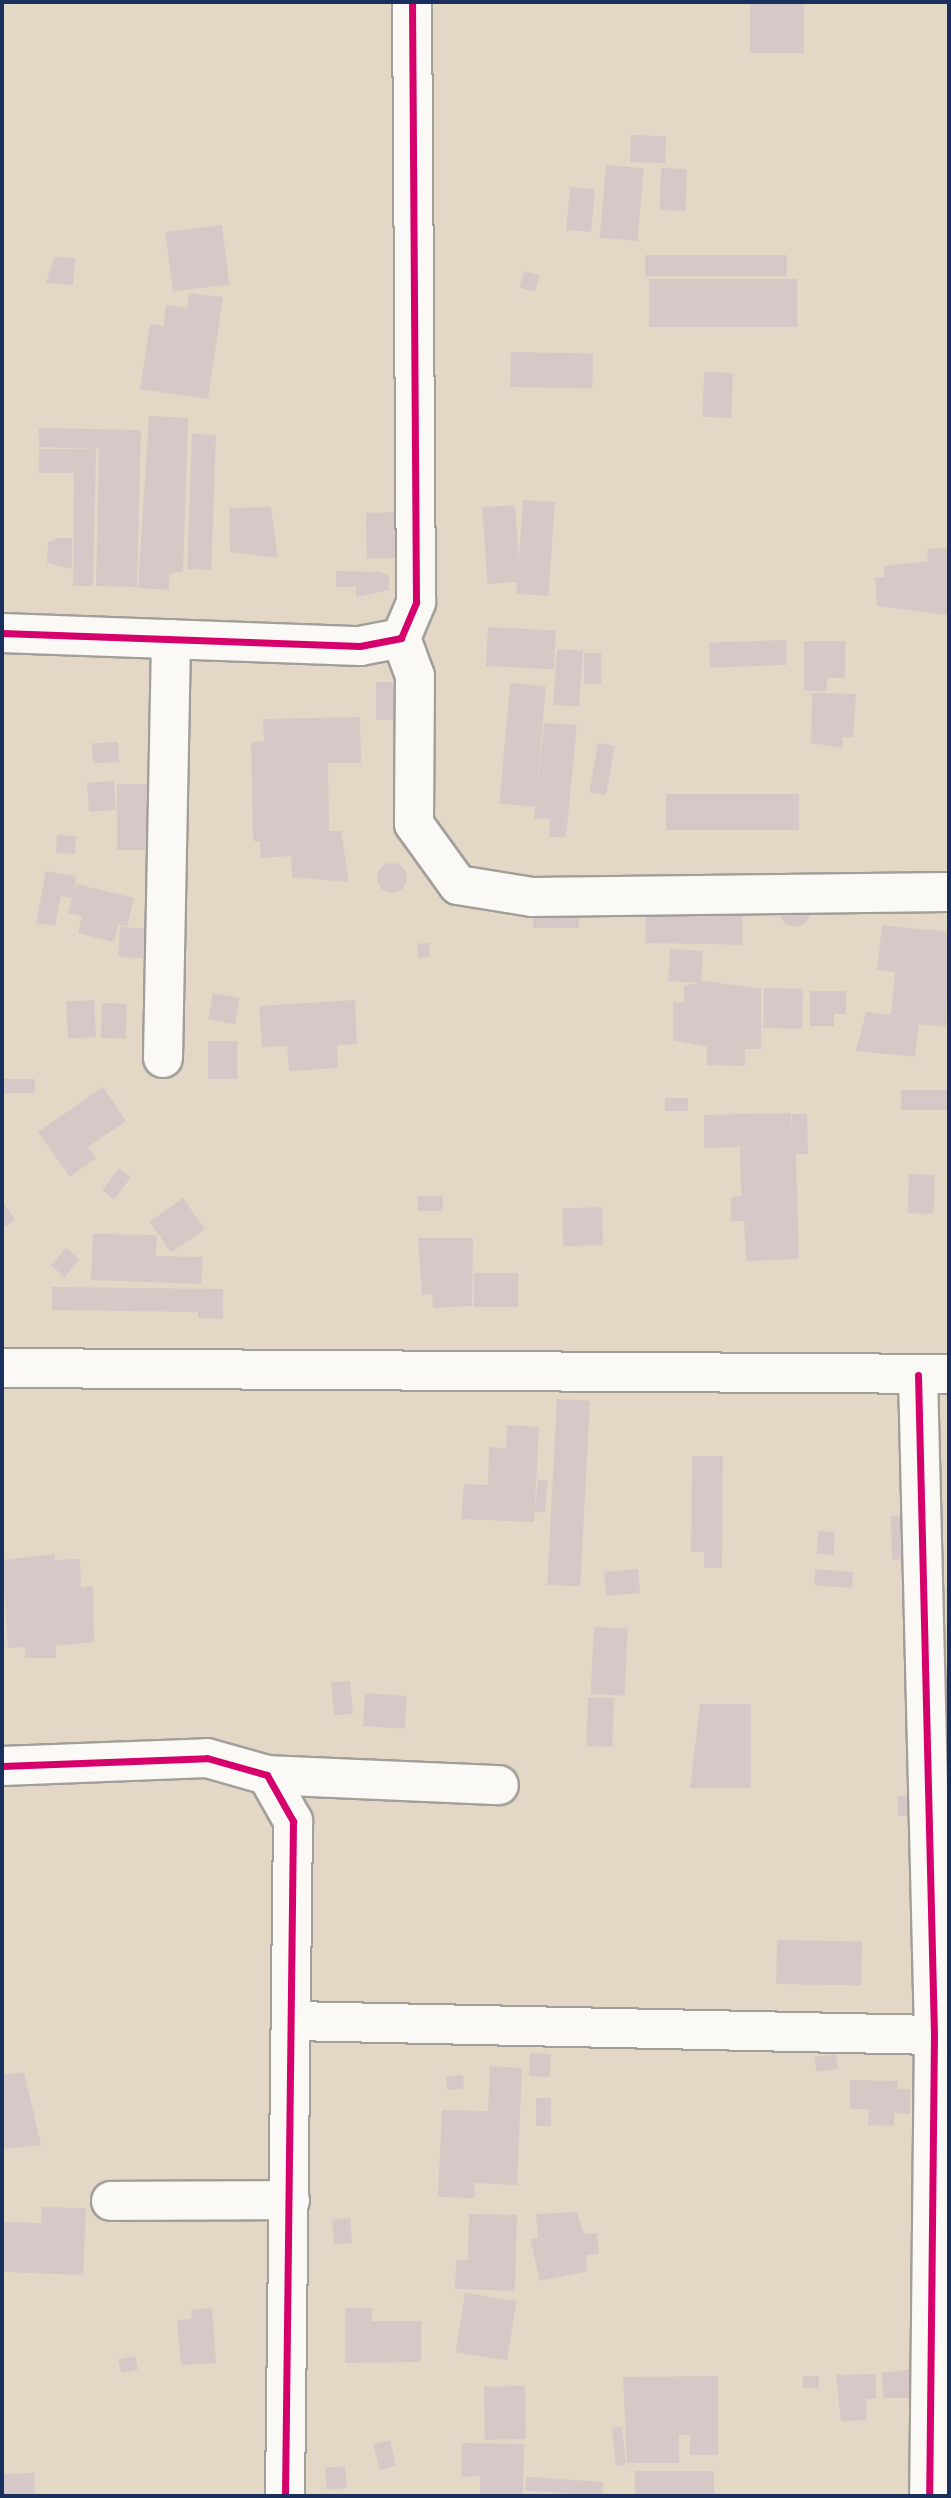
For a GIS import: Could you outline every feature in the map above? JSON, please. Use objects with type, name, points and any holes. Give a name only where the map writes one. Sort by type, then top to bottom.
[{"type":"street","points":[[412,2],[416,602],[401,638],[415,676],[414,824],[458,885],[532,897],[949,892]]},
{"type":"street","points":[[2,632],[360,646],[401,638]]},
{"type":"street","points":[[163,1058],[171,639]]},
{"type":"street","points":[[2,1368],[933,1374],[940,1795],[934,2035],[929,2496]]},
{"type":"street","points":[[2,1766],[207,1758],[267,1775],[499,1785]]},
{"type":"street","points":[[267,1775],[293,1821],[293,2021],[285,2496]]},
{"type":"street","points":[[293,2021],[934,2035]]},
{"type":"street","points":[[111,2200],[290,2200]]},
{"type":"building","points":[[750,2],[804,2],[804,53],[750,53]]},
{"type":"building","points":[[631,135],[666,136],[665,163],[630,162]]},
{"type":"building","points":[[606,165],[644,168],[637,241],[600,238]]},
{"type":"building","points":[[661,168],[687,169],[686,211],[660,210]]},
{"type":"building","points":[[570,187],[595,189],[591,232],[566,230]]},
{"type":"building","points":[[222,225],[229,285],[173,291],[165,232]]},
{"type":"building","points":[[645,255],[787,255],[787,276],[645,276]]},
{"type":"building","points":[[54,257],[75,258],[73,285],[46,283]]},
{"type":"building","points":[[524,271],[539,275],[535,292],[520,287]]},
{"type":"building","points":[[649,279],[797,279],[797,327],[649,327]]},
{"type":"building","points":[[189,293],[223,297],[208,399],[140,389],[150,324],[164,326],[166,305],[187,308]]},
{"type":"building","points":[[511,352],[593,353],[592,388],[510,387]]},
{"type":"building","points":[[704,372],[733,373],[731,418],[702,417]]},
{"type":"building","points":[[149,416],[188,418],[183,571],[169,574],[169,590],[138,588]]},
{"type":"building","points":[[39,428],[141,430],[137,587],[96,586],[99,449],[39,447]]},
{"type":"building","points":[[192,434],[216,435],[211,570],[187,569]]},
{"type":"building","points":[[39,449],[96,449],[93,586],[73,586],[74,473],[39,473]]},
{"type":"building","points":[[523,500],[555,502],[548,596],[516,594]]},
{"type":"building","points":[[515,505],[520,582],[487,584],[482,507]]},
{"type":"building","points":[[271,507],[278,558],[230,552],[229,508]]},
{"type":"building","points":[[406,512],[407,558],[367,559],[366,513]]},
{"type":"building","points":[[59,538],[72,538],[72,569],[47,563],[48,542]]},
{"type":"building","points":[[949,548],[947,615],[877,606],[875,577],[884,577],[884,566],[928,561],[927,549]]},
{"type":"building","points":[[336,571],[380,572],[389,576],[389,590],[356,597],[356,587],[336,587]]},
{"type":"building","points":[[488,627],[556,631],[554,670],[486,666]]},
{"type":"building","points":[[786,640],[787,665],[710,668],[709,643]]},
{"type":"building","points":[[804,641],[845,641],[845,678],[827,678],[827,691],[804,691]]},
{"type":"building","points":[[557,649],[583,651],[579,707],[553,705]]},
{"type":"building","points":[[584,653],[601,653],[601,684],[584,684]]},
{"type":"building","points":[[376,682],[410,682],[410,720],[376,720]]},
{"type":"building","points":[[510,683],[546,686],[535,807],[499,804]]},
{"type":"building","points":[[812,693],[856,694],[853,737],[843,737],[843,748],[811,743]]},
{"type":"building","points":[[360,717],[361,763],[328,763],[329,831],[341,831],[349,882],[292,877],[291,856],[261,858],[260,841],[253,841],[251,742],[264,741],[263,719]]},
{"type":"building","points":[[544,723],[577,725],[566,837],[549,837],[550,819],[534,818]]},
{"type":"building","points":[[118,742],[119,762],[93,763],[92,743]]},
{"type":"building","points":[[598,743],[615,746],[606,795],[589,792]]},
{"type":"building","points":[[114,781],[116,810],[89,812],[87,783]]},
{"type":"building","points":[[117,784],[150,784],[150,850],[117,850]]},
{"type":"building","points":[[666,794],[799,794],[799,830],[666,830]]},
{"type":"building","points":[[57,835],[76,836],[75,854],[56,853]]},
{"type":"building","points":[[392,863],[403,867],[407,878],[403,889],[392,893],[381,889],[377,878],[381,867]]},
{"type":"building","points":[[46,871],[76,876],[73,894],[76,884],[134,898],[127,927],[118,924],[114,942],[78,933],[82,916],[68,913],[72,898],[61,896],[55,926],[36,923]]},
{"type":"building","points":[[646,896],[743,898],[742,945],[645,943]]},
{"type":"building","points":[[795,897],[806,901],[810,912],[806,923],[795,927],[784,923],[780,912],[784,901]]},
{"type":"building","points":[[533,901],[579,901],[579,928],[533,928]]},
{"type":"building","points":[[882,925],[949,932],[946,1027],[919,1024],[915,1057],[856,1051],[866,1012],[891,1015],[895,972],[877,970]]},
{"type":"building","points":[[120,927],[156,929],[154,959],[118,957]]},
{"type":"building","points":[[429,943],[430,957],[418,958],[417,944]]},
{"type":"building","points":[[670,949],[703,951],[701,983],[668,981]]},
{"type":"building","points":[[706,981],[761,989],[761,1049],[745,1049],[745,1066],[707,1065],[707,1047],[673,1040],[673,1002],[684,1003],[684,986]]},
{"type":"building","points":[[764,988],[803,989],[802,1029],[763,1028]]},
{"type":"building","points":[[810,991],[846,991],[846,1014],[834,1014],[834,1026],[810,1026]]},
{"type":"building","points":[[213,993],[240,998],[235,1024],[208,1020]]},
{"type":"building","points":[[94,1000],[96,1037],[68,1038],[66,1001]]},
{"type":"building","points":[[355,1000],[357,1044],[337,1045],[338,1068],[289,1071],[287,1046],[262,1047],[259,1006]]},
{"type":"building","points":[[102,1003],[127,1004],[126,1039],[101,1038]]},
{"type":"building","points":[[208,1041],[237,1041],[237,1079],[208,1079]]},
{"type":"building","points":[[2,1079],[35,1079],[35,1093],[2,1093]]},
{"type":"building","points":[[103,1087],[126,1121],[88,1147],[96,1158],[70,1177],[38,1132]]},
{"type":"building","points":[[901,1090],[949,1090],[949,1110],[901,1110]]},
{"type":"building","points":[[665,1098],[688,1098],[688,1111],[665,1111]]},
{"type":"building","points":[[791,1113],[791,1130],[792,1114],[807,1114],[808,1154],[796,1154],[799,1259],[746,1261],[744,1221],[731,1221],[731,1197],[741,1196],[740,1147],[704,1148],[704,1115]]},
{"type":"building","points":[[119,1168],[131,1177],[114,1199],[102,1190]]},
{"type":"building","points":[[909,1174],[935,1175],[934,1214],[908,1213]]},
{"type":"building","points":[[418,1196],[443,1196],[443,1211],[418,1211]]},
{"type":"building","points":[[183,1198],[205,1229],[171,1253],[149,1222]]},
{"type":"building","points":[[2,1201],[15,1219],[2,1229]]},
{"type":"building","points":[[602,1207],[603,1245],[563,1246],[562,1208]]},
{"type":"building","points":[[93,1234],[157,1235],[156,1256],[203,1257],[201,1284],[91,1280]]},
{"type":"building","points":[[418,1238],[473,1238],[472,1306],[433,1308],[432,1294],[422,1295]]},
{"type":"building","points":[[66,1248],[80,1260],[64,1277],[51,1265]]},
{"type":"building","points":[[474,1273],[518,1273],[518,1307],[474,1307]]},
{"type":"building","points":[[52,1287],[223,1289],[223,1319],[198,1318],[198,1312],[52,1310]]},
{"type":"building","points":[[557,1399],[590,1401],[580,1586],[547,1585]]},
{"type":"building","points":[[507,1425],[539,1427],[534,1522],[461,1519],[464,1484],[488,1485],[489,1447],[506,1448]]},
{"type":"building","points":[[692,1456],[723,1456],[722,1568],[704,1568],[704,1552],[691,1552]]},
{"type":"building","points":[[538,1480],[548,1481],[545,1513],[535,1512]]},
{"type":"building","points":[[891,1516],[915,1516],[916,1559],[892,1559]]},
{"type":"building","points":[[818,1531],[835,1532],[834,1555],[817,1554]]},
{"type":"building","points":[[55,1554],[55,1560],[80,1559],[81,1587],[93,1586],[94,1642],[56,1646],[56,1658],[25,1658],[25,1647],[8,1648],[2,1560]]},
{"type":"building","points":[[638,1569],[640,1593],[606,1596],[604,1572]]},
{"type":"building","points":[[815,1569],[853,1572],[852,1588],[814,1585]]},
{"type":"building","points":[[594,1627],[628,1629],[624,1696],[590,1694]]},
{"type":"building","points":[[350,1681],[353,1714],[334,1716],[331,1683]]},
{"type":"building","points":[[365,1693],[407,1696],[405,1729],[363,1726]]},
{"type":"building","points":[[588,1697],[614,1698],[612,1747],[586,1746]]},
{"type":"building","points":[[700,1704],[751,1704],[751,1788],[690,1788]]},
{"type":"building","points":[[898,1796],[910,1796],[910,1816],[898,1816]]},
{"type":"building","points":[[777,1940],[862,1941],[861,1985],[776,1984]]},
{"type":"building","points":[[530,2053],[551,2054],[550,2077],[529,2076]]},
{"type":"building","points":[[836,2054],[838,2069],[816,2072],[814,2057]]},
{"type":"building","points":[[490,2066],[522,2068],[517,2185],[475,2183],[474,2198],[438,2197],[442,2110],[488,2111]]},
{"type":"building","points":[[24,2072],[41,2145],[2,2149],[2,2075]]},
{"type":"building","points":[[463,2075],[464,2089],[447,2090],[446,2076]]},
{"type":"building","points":[[850,2080],[898,2081],[898,2089],[910,2089],[910,2114],[894,2113],[894,2126],[868,2125],[869,2109],[850,2109]]},
{"type":"building","points":[[536,2098],[551,2098],[551,2126],[536,2126]]},
{"type":"building","points":[[42,2207],[86,2208],[83,2275],[2,2272],[2,2222],[41,2223]]},
{"type":"building","points":[[577,2212],[584,2234],[597,2233],[599,2254],[586,2255],[587,2271],[540,2281],[530,2239],[538,2238],[536,2214]]},
{"type":"building","points":[[469,2214],[517,2215],[515,2291],[455,2289],[456,2260],[468,2260]]},
{"type":"building","points":[[350,2218],[352,2243],[334,2244],[332,2220]]},
{"type":"building","points":[[465,2293],[516,2301],[507,2360],[456,2352]]},
{"type":"building","points":[[212,2308],[216,2363],[181,2365],[177,2320],[192,2319],[191,2310]]},
{"type":"building","points":[[345,2308],[372,2308],[372,2321],[421,2321],[421,2362],[345,2363]]},
{"type":"building","points":[[135,2356],[138,2370],[121,2373],[118,2360]]},
{"type":"building","points":[[911,2369],[912,2398],[883,2398],[882,2373]]},
{"type":"building","points":[[876,2374],[876,2399],[866,2399],[867,2420],[841,2421],[836,2375]]},
{"type":"building","points":[[718,2376],[718,2455],[690,2455],[690,2435],[679,2435],[679,2463],[627,2463],[623,2377]]},
{"type":"building","points":[[803,2376],[819,2376],[819,2388],[803,2388]]},
{"type":"building","points":[[525,2386],[526,2439],[485,2440],[484,2387]]},
{"type":"building","points":[[622,2427],[626,2465],[616,2466],[612,2428]]},
{"type":"building","points":[[390,2440],[396,2466],[380,2470],[373,2444]]},
{"type":"building","points":[[462,2443],[524,2444],[523,2496],[480,2496],[480,2476],[461,2477]]},
{"type":"building","points":[[345,2466],[347,2488],[327,2490],[325,2468]]},
{"type":"building","points":[[635,2471],[714,2471],[714,2496],[635,2496]]},
{"type":"building","points":[[34,2473],[35,2496],[3,2496],[2,2474]]},
{"type":"building","points":[[526,2477],[603,2482],[602,2496],[525,2491]]},
{"type":"cycle path","points":[[2,633],[360,646],[401,638],[416,602],[412,2]]},
{"type":"cycle path","points":[[918,1375],[934,2035],[929,2496]]},
{"type":"cycle path","points":[[2,1766],[207,1758],[267,1775],[293,1821],[285,2496]]}]
